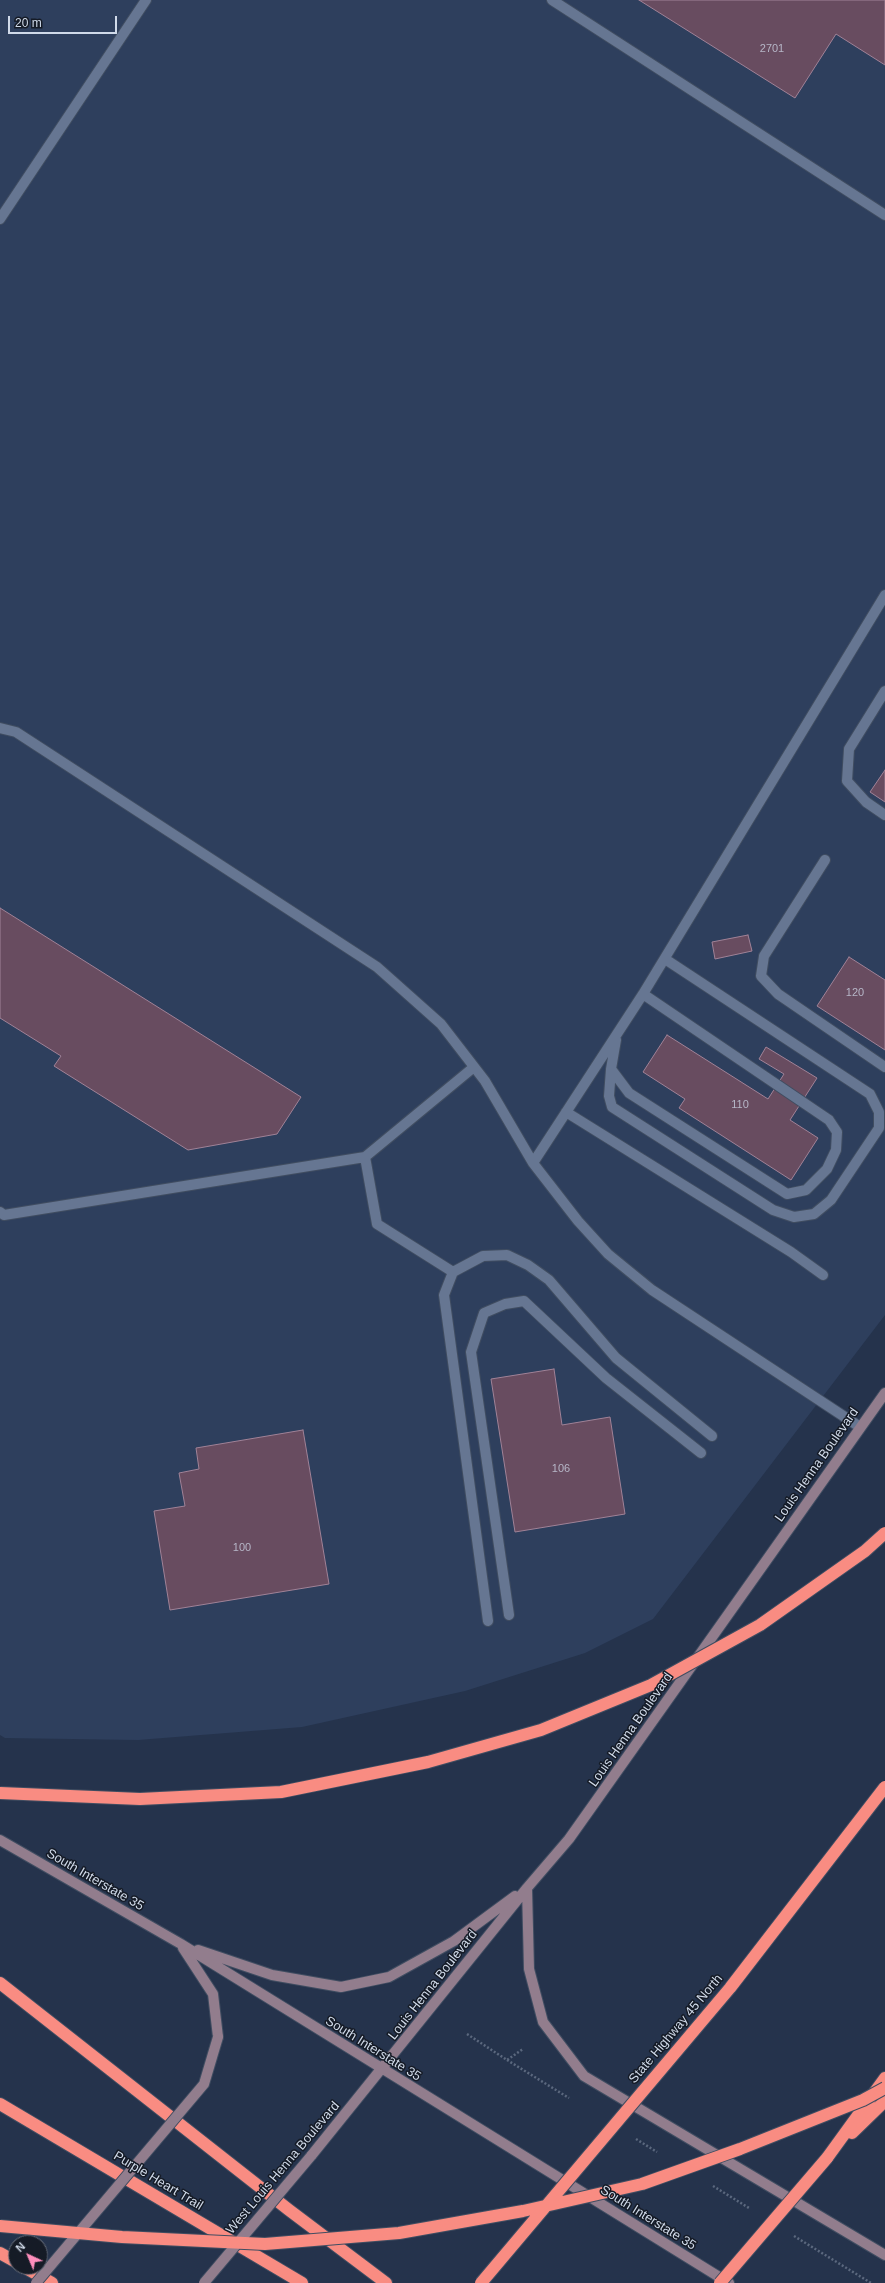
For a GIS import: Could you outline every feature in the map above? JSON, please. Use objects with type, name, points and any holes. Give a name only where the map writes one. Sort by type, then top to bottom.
[{"type":"highway","points":[[0,1793],[140,1799],[281,1792],[428,1762],[542,1730],[651,1685],[760,1625],[865,1551],[885,1533]]},
{"type":"highway","name":"State Highway 45 North","points":[[481,2283],[730,1988],[885,1787]]},
{"type":"highway","points":[[0,1983],[289,2210],[386,2283]]},
{"type":"highway","points":[[720,2283],[827,2158],[885,2078]]},
{"type":"highway","points":[[0,2226],[122,2237],[265,2244],[399,2233],[523,2212],[642,2184],[740,2149],[863,2100],[885,2088]]},
{"type":"highway","points":[[827,2158],[885,2101]]},
{"type":"highway","name":"Purple Heart Trail","points":[[0,2104],[302,2283]]},
{"type":"highway","points":[[38,2275],[52,2283]]},
{"type":"main road","name":"Louis Henna Boulevard","points":[[382,2070],[527,1888],[573,1833],[885,1393]]},
{"type":"main road","name":"South Interstate 35","points":[[0,1840],[181,1944],[382,2070],[729,2283]]},
{"type":"main road","points":[[181,1944],[272,1975],[341,1987],[389,1976],[454,1941],[527,1888]]},
{"type":"main road","points":[[527,1888],[529,1969],[543,2022],[584,2076],[885,2255]]},
{"type":"main road","points":[[36,2283],[204,2084],[218,2037],[213,1994],[181,1944]]},
{"type":"main road","name":"West Louis Henna Boulevard","points":[[204,2283],[382,2070]]},
{"type":"lane","points":[[0,219],[146,0]]},
{"type":"lane","points":[[552,0],[885,215]]},
{"type":"lane","points":[[533,1163],[665,959],[885,595]]},
{"type":"lane","points":[[885,691],[849,749],[847,781],[866,802],[885,815]]},
{"type":"lane","points":[[0,728],[16,732],[377,967],[441,1024],[485,1081],[533,1163],[578,1221],[608,1254],[652,1290],[860,1427]]},
{"type":"lane","points":[[825,860],[764,956],[761,976],[778,994],[885,1067]]},
{"type":"lane","points":[[616,1036],[609,1096],[612,1106],[773,1210],[794,1217],[814,1214],[831,1200],[879,1128],[879,1112],[870,1094],[665,959]]},
{"type":"lane","points":[[611,1069],[629,1094],[787,1194],[806,1190],[827,1169],[836,1150],[837,1132],[829,1120],[643,994]]},
{"type":"lane","points":[[0,1212],[4,1215],[365,1157],[474,1067]]},
{"type":"lane","points":[[566,1112],[791,1252],[823,1275]]},
{"type":"lane","points":[[365,1157],[377,1224],[453,1272]]},
{"type":"lane","points":[[488,1621],[444,1295],[453,1272],[483,1256],[507,1255],[528,1265],[549,1280],[616,1358],[712,1436]]},
{"type":"lane","points":[[509,1615],[471,1352],[484,1313],[505,1304],[524,1302],[606,1378],[701,1454]]},
{"type":"path","points":[[468,2034],[507,2060],[523,2049]]},
{"type":"shaded area","points":[[0,0],[885,0],[885,1315],[653,1619],[585,1653],[465,1691],[302,1727],[138,1740],[5,1738],[0,1735]]},
{"type":"building","points":[[639,0],[885,0],[885,65],[836,34],[795,98]]},
{"type":"building","points":[[885,770],[885,802],[870,792]]},
{"type":"building","points":[[0,908],[301,1097],[277,1134],[188,1150],[54,1066],[61,1056],[0,1018]]},
{"type":"building","points":[[748,935],[752,951],[715,959],[712,942]]},
{"type":"building","points":[[849,957],[885,980],[885,1050],[817,1006]]},
{"type":"building","points":[[667,1035],[768,1099],[784,1074],[759,1059],[766,1047],[817,1078],[790,1120],[818,1138],[791,1180],[679,1108],[685,1099],[643,1072]]},
{"type":"building","points":[[554,1369],[562,1425],[610,1417],[625,1514],[515,1532],[491,1379]]},
{"type":"building","points":[[303,1430],[329,1584],[170,1610],[154,1511],[185,1506],[179,1473],[199,1469],[196,1448]]}]
